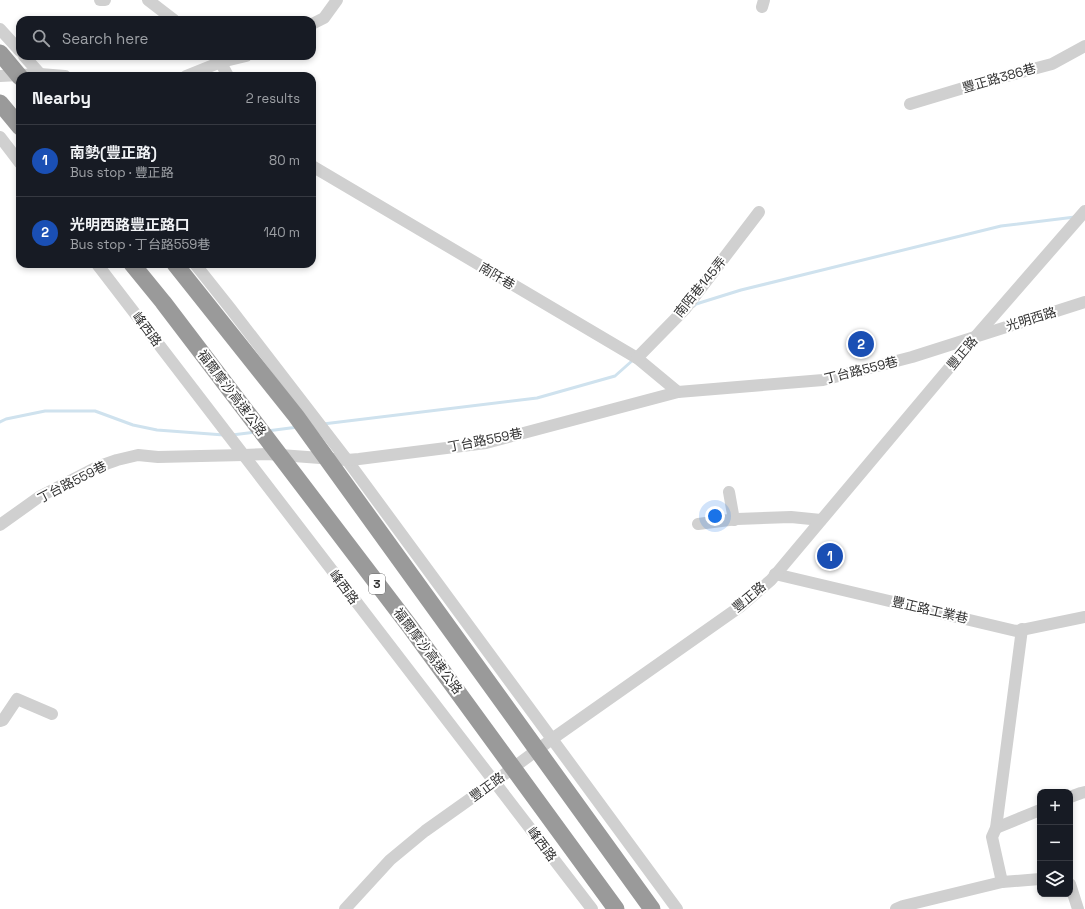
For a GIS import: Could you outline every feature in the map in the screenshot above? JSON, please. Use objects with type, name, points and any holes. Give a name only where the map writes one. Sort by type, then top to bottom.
[{"type":"highway","points":[[0,53],[16,72]]},
{"type":"highway","points":[[0,102],[16,122]]},
{"type":"highway","name":"福爾摩沙高速公路","points":[[135,268],[163,302],[411,628],[616,909]]},
{"type":"highway","points":[[179,268],[296,416],[652,909]]},
{"type":"street","points":[[100,0],[105,0]]},
{"type":"street","points":[[148,0],[169,16]]},
{"type":"street","points":[[316,22],[324,18],[337,0]]},
{"type":"street","points":[[0,29],[16,47]]},
{"type":"street","name":"豐正路386巷","points":[[910,104],[980,83],[1052,64],[1085,46]]},
{"type":"street","points":[[28,60],[38,72]]},
{"type":"street","points":[[194,72],[217,60]]},
{"type":"street","points":[[220,60],[226,72]]},
{"type":"street","points":[[0,76],[16,76]]},
{"type":"street","points":[[0,137],[16,158]]},
{"type":"street","name":"南阡巷","points":[[316,168],[637,358],[678,392]]},
{"type":"street","name":"豐正路","points":[[345,909],[390,860],[425,831],[552,739],[741,606],[771,580],[976,336],[1085,211]]},
{"type":"street","name":"南陌巷145弄","points":[[637,358],[685,309],[759,212]]},
{"type":"street","name":"峰西路","points":[[100,268],[592,909]]},
{"type":"street","points":[[198,268],[347,460],[677,909]]},
{"type":"street","name":"光明西路","points":[[976,336],[1085,302]]},
{"type":"street","name":"丁台路559巷","points":[[0,525],[39,497],[96,467],[116,460],[138,455],[267,454],[347,460],[486,443],[678,392],[823,380],[912,357],[976,336]]},
{"type":"street","points":[[729,492],[734,520]]},
{"type":"street","points":[[698,524],[734,520],[791,517],[820,520]]},
{"type":"street","name":"豐正路工業巷","points":[[775,574],[1016,630],[1085,617]]},
{"type":"street","points":[[1002,882],[992,836],[996,828],[1022,629]]},
{"type":"street","points":[[0,722],[3,720],[17,699],[52,714]]},
{"type":"street","points":[[1073,796],[1085,792]]},
{"type":"street","points":[[996,828],[1037,811]]},
{"type":"street","points":[[896,909],[1002,882],[1037,879]]},
{"type":"street","points":[[1073,893],[1078,909]]},
{"type":"waterway","points":[[694,306],[696,304],[741,290],[1001,226],[1075,217]]},
{"type":"waterway","points":[[323,424],[537,398],[615,376],[633,360]]},
{"type":"waterway","points":[[0,422],[6,419],[45,411],[95,411],[133,425],[157,430],[224,435]]},
{"type":"waterway","points":[[267,431],[298,427]]},
{"type":"waterway","points":[[232,435],[256,432]]},
{"type":"place","name":"光明西路豐正路口","points":[[861,344]]},
{"type":"place","name":"南勢(豐正路)","points":[[830,556]]}]
